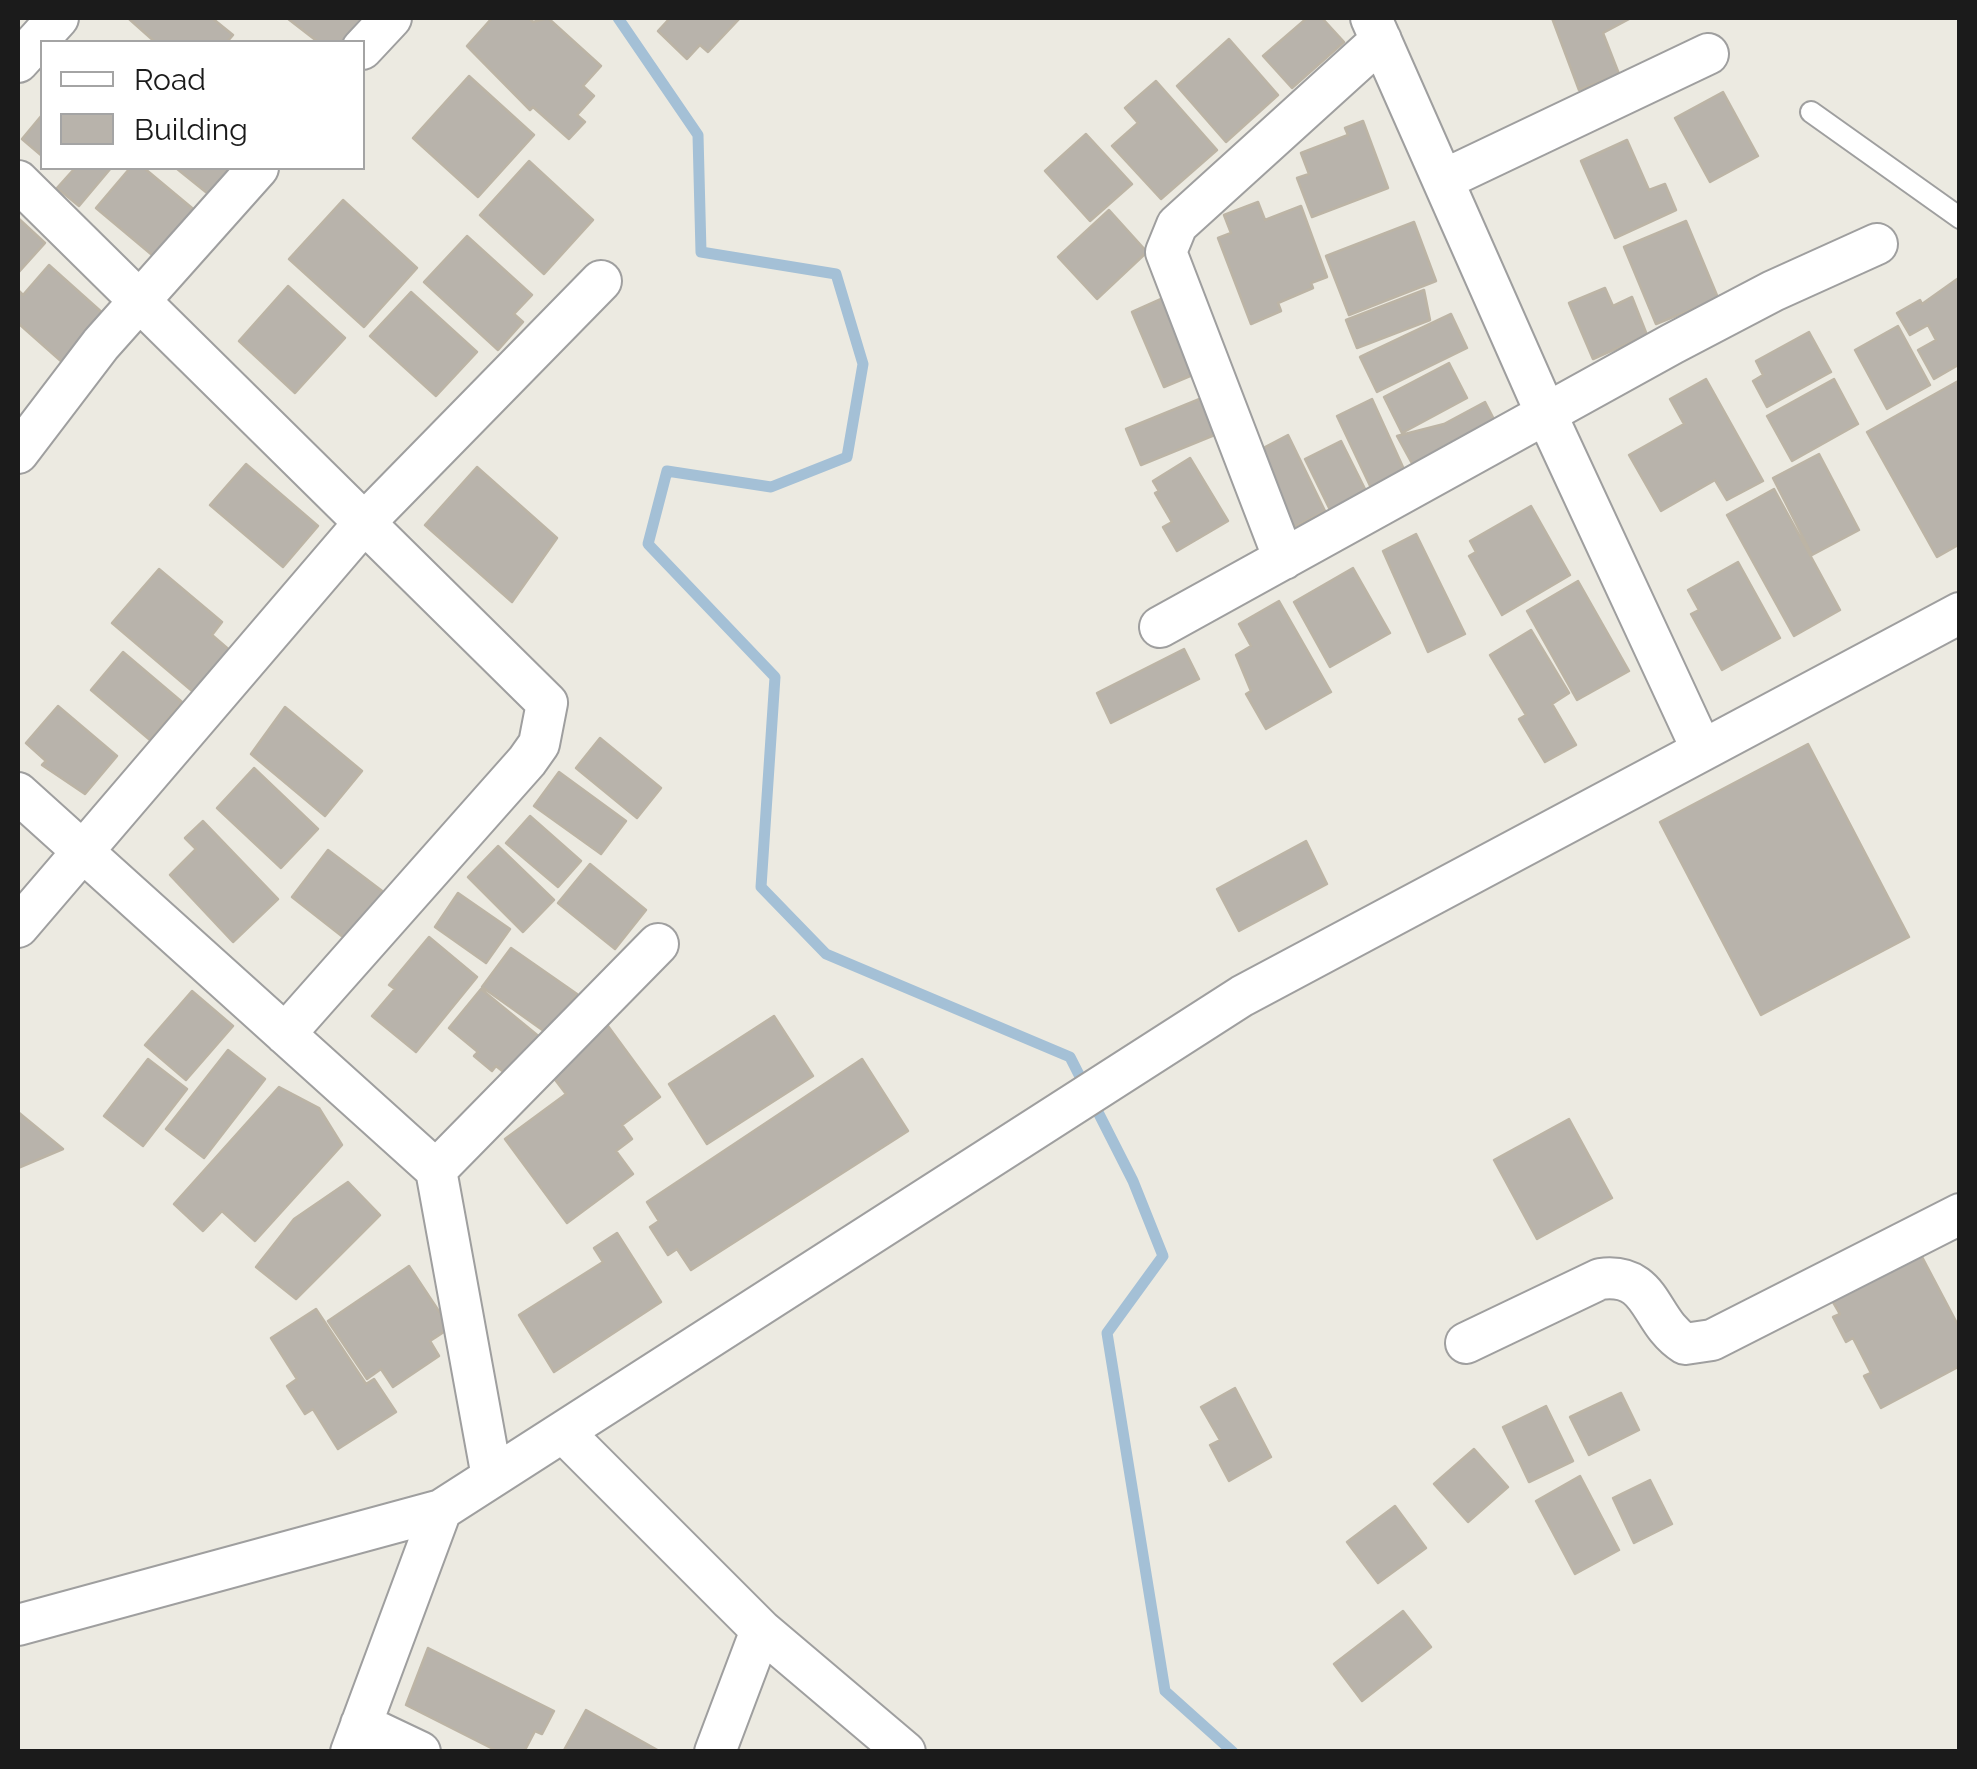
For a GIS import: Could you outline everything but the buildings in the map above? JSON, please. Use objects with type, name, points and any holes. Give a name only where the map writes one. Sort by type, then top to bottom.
[{"type":"street","points":[[18,62],[58,18]]},
{"type":"street","points":[[365,46],[390,18]]},
{"type":"street","points":[[1284,559],[1166,252],[1177,225],[1376,29],[1547,416],[1702,750]]},
{"type":"street","points":[[1443,180],[1708,54]]},
{"type":"street","points":[[18,453],[142,299],[256,170]]},
{"type":"street","points":[[18,181],[548,703],[538,744],[526,761],[285,1034]]},
{"type":"street","points":[[1160,627],[1773,290],[1877,244]]},
{"type":"street","points":[[18,927],[364,523],[601,281]]},
{"type":"street","points":[[18,1625],[441,1510],[1242,996],[1960,613]]},
{"type":"street","points":[[18,793],[436,1170],[492,1476]]},
{"type":"street","points":[[436,1170],[658,944]]},
{"type":"street","points":[[1466,1343],[1600,1279],[1620,1277],[1640,1289],[1676,1338],[1685,1344],[1712,1340],[1960,1214]]},
{"type":"street","points":[[563,1432],[761,1630],[905,1752]]},
{"type":"street","points":[[420,1752],[356,1738],[441,1510]]},
{"type":"street","points":[[715,1752],[761,1630]]},
{"type":"lane","points":[[1811,112],[1960,218]]},
{"type":"waterway","points":[[618,18],[698,135],[701,252],[836,274],[863,364],[847,457],[771,487],[667,471],[648,544],[775,677],[761,887],[826,954],[1070,1057],[1133,1181],[1163,1256],[1107,1333],[1165,1691],[1233,1752]]}]
